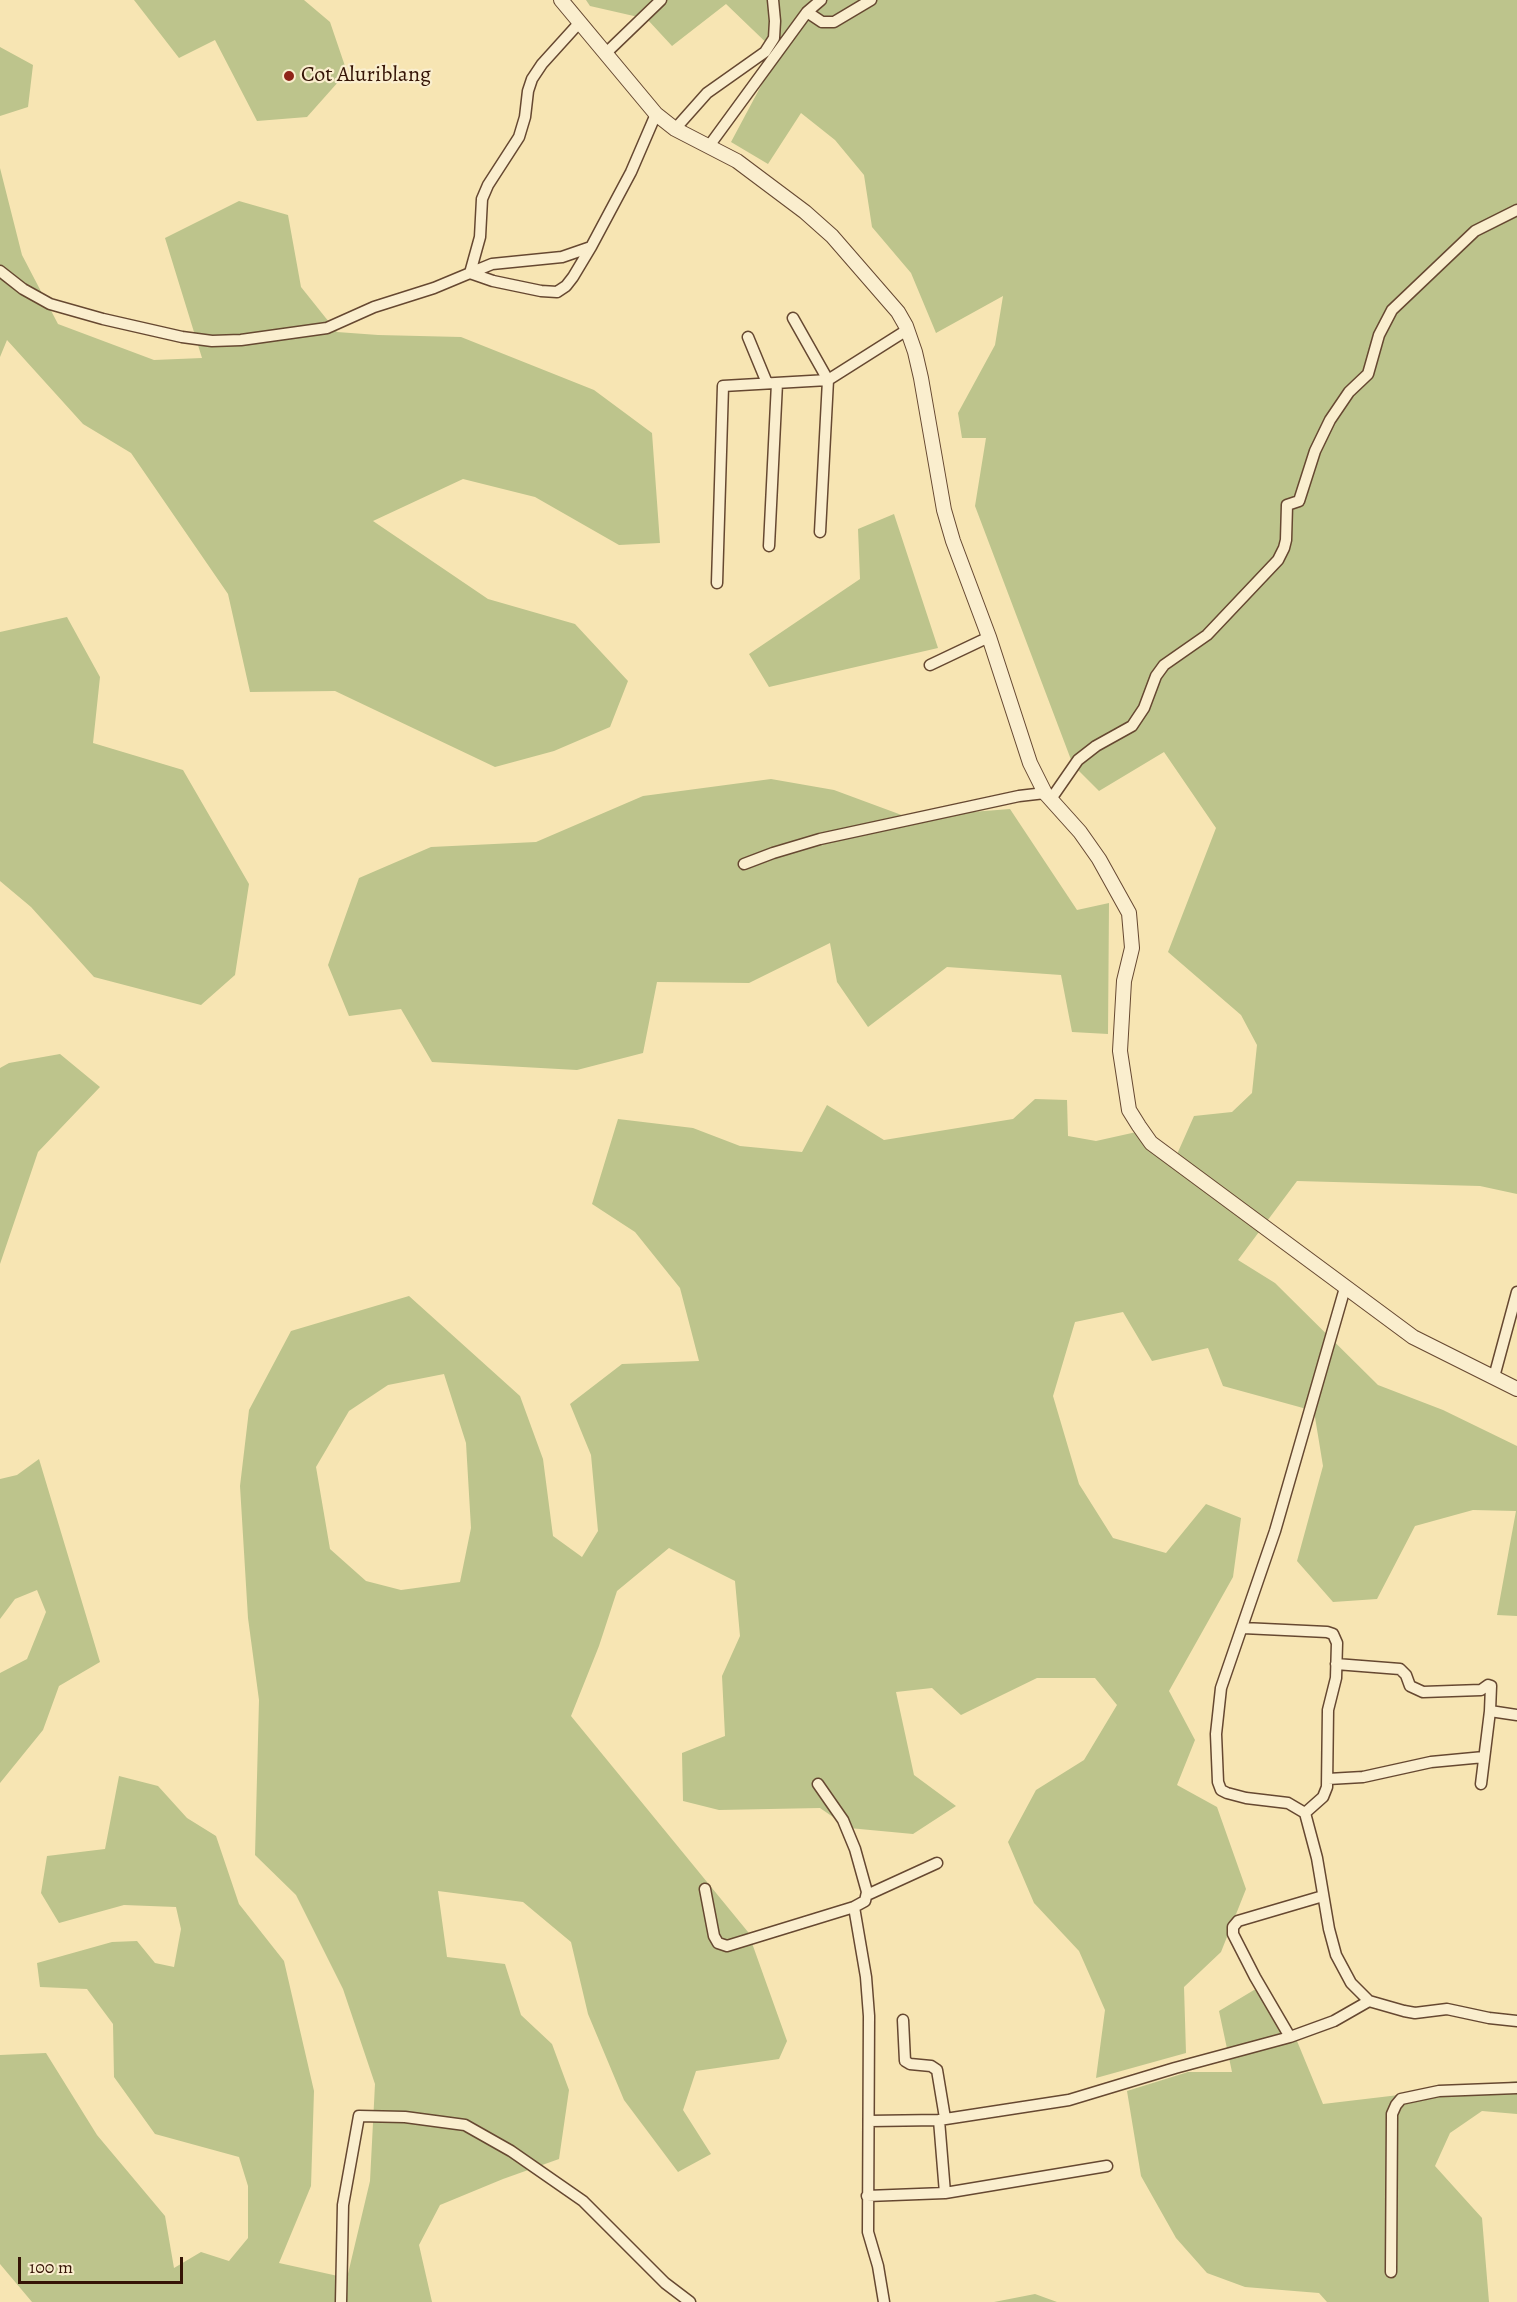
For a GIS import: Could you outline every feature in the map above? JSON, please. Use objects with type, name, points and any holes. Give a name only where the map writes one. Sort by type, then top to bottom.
[{"type":"street","points":[[561,0],[656,114],[675,129],[737,161],[806,212],[832,236],[897,312],[907,330],[921,378],[944,510],[1030,763],[1048,796],[1080,832],[1099,859],[1129,913],[1132,948],[1124,981],[1120,1051],[1129,1110],[1151,1143],[1199,1176],[1413,1337],[1517,1389]]},
{"type":"street","points":[[605,54],[661,0]]},
{"type":"street","points":[[675,129],[707,93],[765,52],[774,38],[773,0]]},
{"type":"street","points":[[709,146],[807,12],[821,0]]},
{"type":"street","points":[[807,12],[822,22],[834,22],[871,0]]},
{"type":"street","points":[[470,273],[480,237],[482,199],[488,185],[519,137],[532,79],[542,64],[580,22]]},
{"type":"street","points":[[470,273],[493,281],[541,291],[557,292],[566,286],[591,247],[631,172],[656,114]]},
{"type":"street","points":[[1048,796],[1078,760],[1096,746],[1132,726],[1144,708],[1156,676],[1164,665],[1207,634],[1278,560],[1286,540],[1287,506],[1299,501],[1316,451],[1330,420],[1349,392],[1368,374],[1379,335],[1392,310],[1475,231],[1517,210]]},
{"type":"street","points":[[0,271],[23,289],[50,304],[182,338],[212,341],[241,340],[327,328],[492,264],[562,258],[591,247]]},
{"type":"street","points":[[793,318],[828,380],[820,532]]},
{"type":"street","points":[[717,583],[723,386],[828,380],[907,330]]},
{"type":"street","points":[[748,337],[772,383],[769,546]]},
{"type":"street","points":[[930,665],[989,637]]},
{"type":"street","points":[[744,864],[820,839],[1019,796],[1048,796]]},
{"type":"street","points":[[1345,1288],[1281,1510],[1221,1688],[1216,1734],[1218,1782],[1221,1790],[1227,1793],[1246,1798],[1288,1803],[1305,1814],[1317,1857],[1336,1955],[1351,1983],[1369,2001],[1415,2013],[1447,2009],[1517,2021]]},
{"type":"street","points":[[1494,1377],[1517,1292]]},
{"type":"street","points":[[1243,1628],[1332,1634],[1337,1642],[1335,1684],[1328,1710],[1326,1792],[1305,1814]]},
{"type":"street","points":[[1336,1664],[1400,1669],[1406,1675],[1410,1686],[1423,1692],[1481,1690],[1490,1685],[1492,1688],[1490,1711],[1481,1784]]},
{"type":"street","points":[[1490,1711],[1517,1715]]},
{"type":"street","points":[[1328,1779],[1364,1777],[1431,1762],[1484,1757]]},
{"type":"street","points":[[705,1889],[714,1936],[718,1943],[727,1946],[854,1907],[865,1901],[867,1895],[855,1849],[846,1828],[818,1784]]},
{"type":"street","points":[[867,1895],[937,1863]]},
{"type":"street","points":[[1290,2037],[1233,1934],[1233,1927],[1238,1921],[1323,1896]]},
{"type":"street","points":[[854,1907],[866,1977],[869,2016],[868,2232],[878,2266],[884,2302]]},
{"type":"street","points":[[869,2121],[942,2119],[1069,2100],[1290,2037],[1334,2021],[1369,2001]]},
{"type":"street","points":[[903,2020],[905,2061],[910,2064],[931,2066],[938,2070],[945,2193]]},
{"type":"street","points":[[1391,2272],[1392,2114],[1396,2105],[1401,2099],[1439,2091],[1517,2088]]},
{"type":"street","points":[[341,2302],[343,2205],[359,2116],[405,2117],[465,2125],[492,2140],[584,2201],[665,2283],[690,2302]]},
{"type":"street","points":[[867,2196],[945,2193],[1107,2166]]},
{"type":"green space","points":[[134,0],[304,0],[330,22],[347,72],[307,117],[257,121],[215,40],[179,58]]},
{"type":"green space","points":[[586,0],[1517,0],[1517,1194],[1480,1186],[1297,1181],[1238,1260],[1275,1283],[1378,1385],[1443,1410],[1517,1446],[1517,1616],[1497,1615],[1516,1511],[1473,1510],[1415,1526],[1377,1599],[1333,1602],[1297,1561],[1323,1466],[1314,1411],[1223,1386],[1208,1348],[1152,1361],[1123,1312],[1075,1322],[1053,1396],[1079,1484],[1113,1538],[1166,1553],[1206,1504],[1241,1518],[1233,1577],[1169,1691],[1195,1740],[1177,1785],[1217,1807],[1246,1889],[1221,1952],[1184,1987],[1186,2053],[1096,2078],[1105,2010],[1079,1951],[1034,1903],[1008,1842],[1036,1790],[1084,1760],[1117,1705],[1095,1678],[1037,1678],[961,1715],[932,1688],[896,1692],[914,1775],[956,1806],[913,1834],[849,1828],[820,1808],[719,1810],[683,1801],[682,1753],[725,1736],[722,1676],[740,1636],[735,1581],[669,1548],[617,1591],[599,1646],[571,1716],[748,1932],[787,2041],[779,2059],[696,2071],[683,2110],[711,2154],[678,2172],[624,2100],[588,2014],[571,1942],[523,1902],[438,1891],[447,1957],[505,1964],[521,2015],[552,2044],[569,2090],[559,2159],[440,2205],[419,2245],[432,2302],[32,2302],[0,2264],[0,2055],[46,2053],[97,2135],[165,2216],[174,2268],[201,2252],[229,2261],[248,2238],[248,2186],[239,2157],[155,2134],[114,2077],[113,2024],[87,1989],[40,1987],[37,1963],[112,1942],[137,1941],[155,1963],[174,1967],[181,1929],[176,1907],[124,1905],[59,1923],[41,1893],[47,1856],[105,1849],[119,1776],[158,1786],[187,1818],[216,1836],[239,1904],[284,1961],[314,2091],[311,2186],[279,2263],[347,2278],[370,2181],[375,2084],[343,1989],[296,1895],[255,1855],[259,1700],[248,1618],[240,1486],[249,1410],[291,1331],[409,1296],[520,1396],[543,1459],[553,1536],[582,1557],[598,1531],[591,1455],[570,1404],[622,1364],[699,1361],[680,1288],[635,1232],[592,1204],[618,1119],[693,1128],[740,1146],[802,1152],[827,1105],[884,1140],[1013,1119],[1035,1099],[1067,1100],[1068,1136],[1096,1141],[1141,1131],[1174,1161],[1194,1116],[1232,1112],[1252,1093],[1257,1045],[1241,1015],[1168,952],[1216,828],[1164,752],[1099,791],[1073,765],[975,506],[986,438],[962,438],[958,413],[995,345],[1003,296],[936,333],[911,273],[872,227],[864,175],[835,140],[801,113],[768,164],[731,142],[778,54],[726,4],[672,46],[647,19],[590,6]],"holes":[[[444,1374],[466,1443],[471,1528],[460,1582],[401,1590],[366,1581],[330,1549],[316,1467],[349,1411],[388,1385]]]},
{"type":"green space","points":[[0,47],[33,65],[28,107],[0,116]]},
{"type":"green space","points":[[0,168],[22,255],[58,324],[154,360],[202,358],[165,238],[239,201],[288,215],[301,287],[337,332],[461,337],[594,390],[652,433],[660,543],[619,545],[535,497],[463,479],[373,521],[488,599],[575,624],[628,681],[610,727],[554,751],[495,767],[335,691],[250,692],[228,594],[131,453],[83,424],[7,340],[0,357]]},
{"type":"green space","points":[[894,514],[938,648],[769,687],[749,654],[860,579],[858,529]]},
{"type":"green space","points":[[67,617],[100,677],[93,743],[183,770],[249,884],[235,975],[201,1005],[94,977],[31,907],[0,881],[0,632]]},
{"type":"green space","points":[[771,779],[834,790],[907,817],[1010,809],[1077,910],[1109,903],[1108,1034],[1072,1032],[1061,975],[947,967],[868,1027],[837,982],[830,943],[749,983],[657,982],[643,1053],[577,1070],[432,1062],[401,1009],[349,1016],[328,965],[359,878],[431,847],[536,842],[643,796]]},
{"type":"green space","points":[[60,1054],[100,1087],[38,1152],[0,1264],[0,1068],[9,1063]]},
{"type":"green space","points":[[39,1459],[100,1662],[59,1686],[43,1730],[0,1783],[0,1673],[27,1659],[46,1612],[37,1590],[15,1599],[0,1619],[0,1479],[17,1475]]},
{"type":"green space","points":[[1264,1984],[1297,2041],[1323,2104],[1517,2081],[1517,2114],[1482,2111],[1450,2133],[1435,2166],[1482,2218],[1489,2302],[1327,2302],[1319,2293],[1245,2287],[1207,2273],[1176,2238],[1141,2176],[1127,2091],[1188,2072],[1232,2072],[1219,2011]]},
{"type":"green space","points":[[1035,2294],[1057,2302],[994,2302]]},
{"type":"place","name":"Cot Aluriblang","points":[[289,76]]}]
